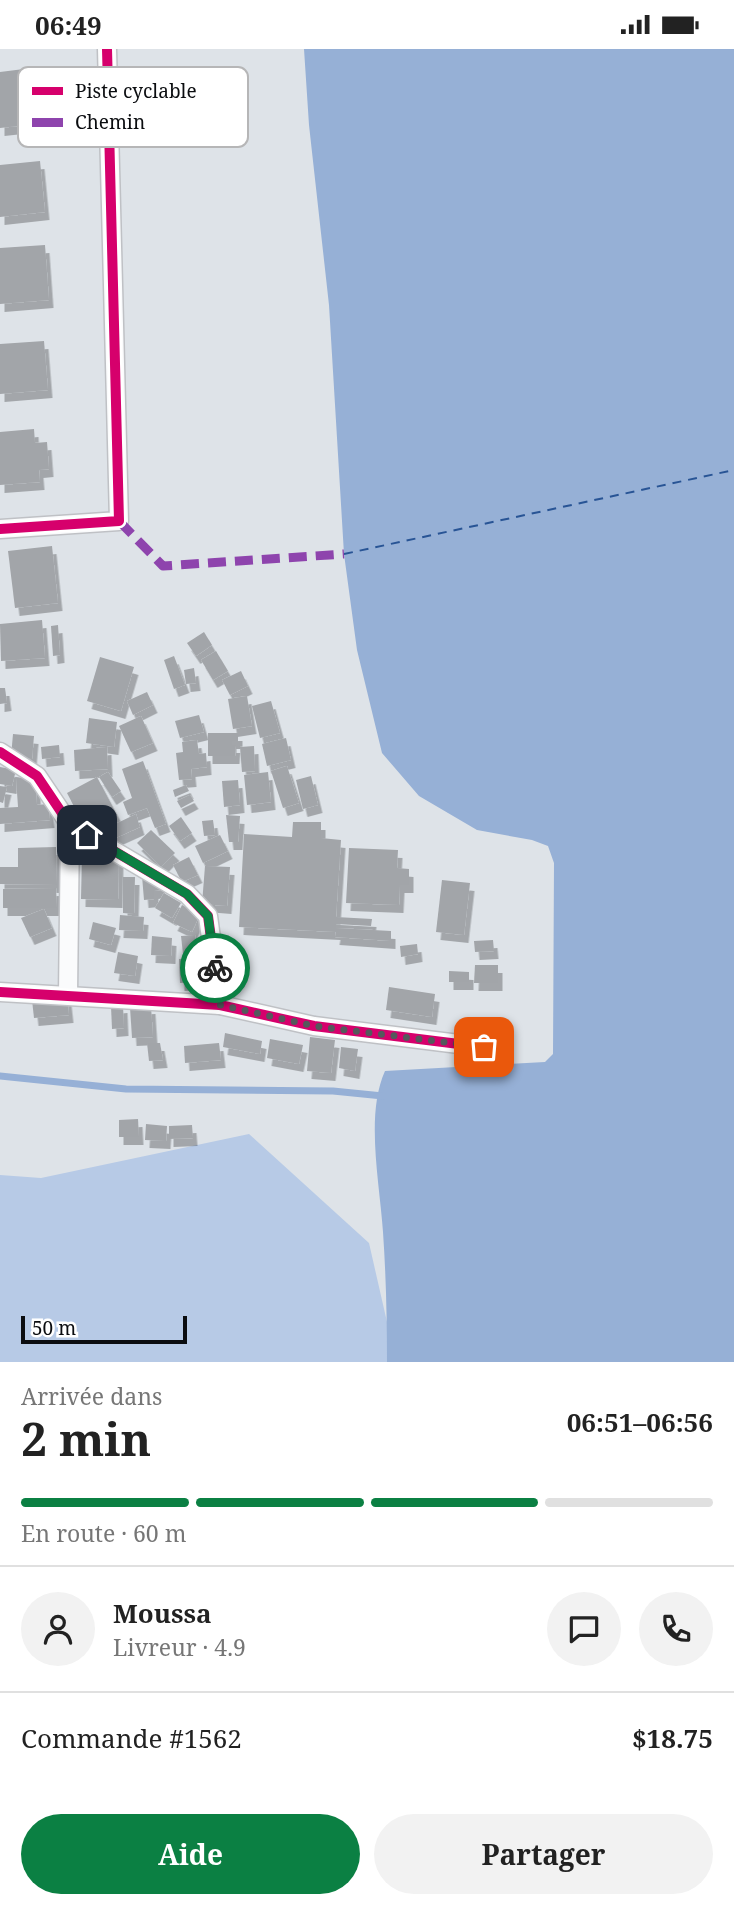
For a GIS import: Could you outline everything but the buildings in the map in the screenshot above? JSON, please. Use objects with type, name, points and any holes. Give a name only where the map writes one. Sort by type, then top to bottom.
[{"type":"street","points":[[107,49],[107,67]]},
{"type":"street","points":[[0,529],[119,521],[109,147]]},
{"type":"street","points":[[0,752],[37,776],[70,825],[187,894],[208,916],[220,1005]]},
{"type":"street","points":[[68,995],[70,825]]},
{"type":"street","points":[[0,992],[220,1005],[314,1026],[484,1047]]},
{"type":"shaded area","points":[[304,49],[734,49],[734,1362],[387,1362],[384,1248],[375,1150],[376,1108],[385,1071],[545,1062],[553,1054],[554,863],[548,846],[532,840],[477,830],[419,796],[382,753],[357,650],[344,554],[329,305],[309,125]]},
{"type":"shaded area","points":[[249,1134],[369,1243],[387,1322],[387,1362],[0,1362],[0,1175],[41,1178]]},
{"type":"waterway","points":[[0,1076],[126,1089],[333,1091],[383,1096]]},
{"type":"ferry route","points":[[344,554],[734,470]]},
{"type":"marked path","points":[[119,521],[163,566],[344,554]]},
{"type":"cycle path","points":[[107,49],[107,67]]},
{"type":"cycle path","points":[[0,529],[119,521],[109,147]]},
{"type":"cycle path","points":[[0,752],[37,776],[70,825],[187,894],[208,916],[220,1005]]},
{"type":"cycle path","points":[[0,992],[220,1005],[314,1026],[483,1047]]},
{"type":"way so far","points":[[215,968],[220,1005],[314,1026],[484,1047]]},
{"type":"route","points":[[87,835],[187,894],[208,916],[215,968]]}]
